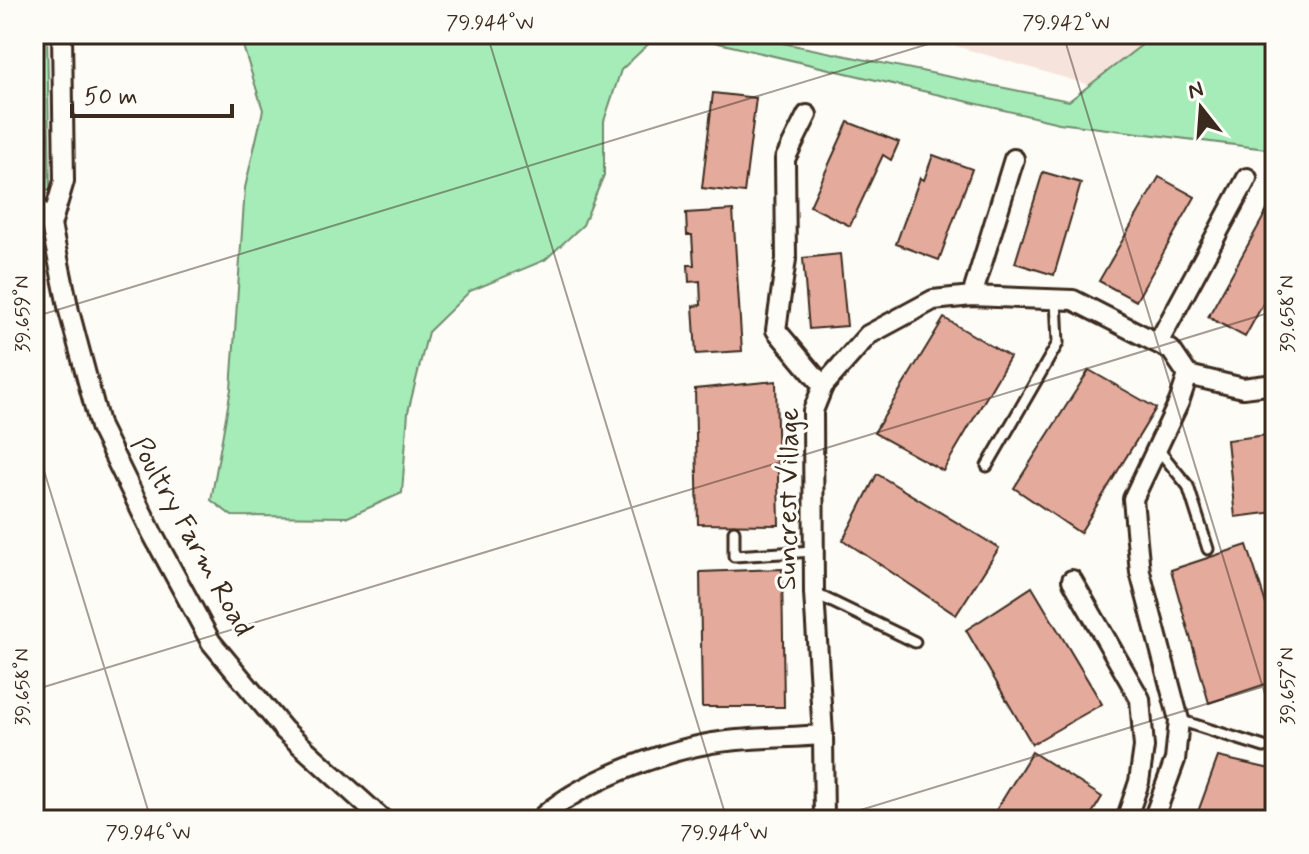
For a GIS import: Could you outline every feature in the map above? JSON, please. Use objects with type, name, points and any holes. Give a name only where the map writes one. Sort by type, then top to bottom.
[{"type":"street","points":[[51,225],[64,181],[62,34]]},
{"type":"street","points":[[807,115],[785,159],[786,259],[776,330],[823,386]]},
{"type":"street","points":[[972,296],[1014,159]]},
{"type":"street","points":[[1158,343],[1247,178]]},
{"type":"street","points":[[34,204],[51,225]]},
{"type":"street","name":"Poultry Farm Road","points":[[51,225],[69,311],[100,427],[153,535],[211,642],[284,730],[383,820]]},
{"type":"street","name":"Suncrest Village","points":[[824,820],[823,735],[814,593],[813,411],[823,386],[868,335],[933,300],[972,296],[1073,300],[1171,350],[1188,375]]},
{"type":"street","points":[[1153,820],[1175,760],[1179,720],[1140,572],[1133,499],[1179,402],[1188,375],[1243,388],[1275,384]]},
{"type":"street","points":[[1072,580],[1140,699],[1144,747],[1139,782],[1126,820]]},
{"type":"street","points":[[539,820],[593,783],[638,764],[712,743],[823,735]]},
{"type":"lane","points":[[987,466],[1058,343],[1056,299]]},
{"type":"lane","points":[[1157,448],[1188,486],[1208,549]]},
{"type":"lane","points":[[734,531],[734,556],[814,551]]},
{"type":"lane","points":[[814,593],[915,642]]},
{"type":"lane","points":[[1179,720],[1264,747]]},
{"type":"shaded area","points":[[915,34],[1164,34],[1110,91]]},
{"type":"green space","points":[[34,34],[47,34],[50,190],[42,191],[34,169]]},
{"type":"green space","points":[[247,34],[659,34],[621,70],[604,121],[604,175],[583,225],[545,260],[470,291],[428,332],[408,412],[402,493],[348,517],[232,516],[211,500],[231,389],[245,188],[263,110],[243,46]]},
{"type":"green space","points":[[680,34],[738,34],[1069,101],[1156,34],[1275,34],[1275,150],[1059,123]]},
{"type":"building","points":[[713,93],[756,98],[744,193],[702,188]]},
{"type":"building","points":[[848,122],[899,142],[891,160],[883,155],[850,226],[810,206]]},
{"type":"building","points":[[933,155],[972,169],[939,260],[896,244],[920,178],[924,180]]},
{"type":"building","points":[[1043,172],[1081,183],[1054,275],[1015,263]]},
{"type":"building","points":[[1159,177],[1195,197],[1136,301],[1099,281]]},
{"type":"building","points":[[1275,196],[1275,282],[1245,337],[1208,317]]},
{"type":"building","points":[[733,210],[742,351],[696,354],[693,306],[701,305],[700,281],[689,282],[688,265],[694,265],[692,235],[687,235],[686,213]]},
{"type":"building","points":[[840,254],[847,326],[809,329],[803,258]]},
{"type":"building","points":[[944,318],[1010,357],[943,471],[874,433]]},
{"type":"building","points":[[1089,370],[1156,408],[1080,533],[1014,488]]},
{"type":"building","points":[[776,381],[779,525],[698,524],[695,389]]},
{"type":"building","points":[[1275,434],[1275,512],[1235,517],[1227,440]]},
{"type":"building","points":[[877,474],[999,548],[956,615],[843,540]]},
{"type":"building","points":[[1247,545],[1275,632],[1275,681],[1209,703],[1171,570]]},
{"type":"building","points":[[782,569],[784,707],[702,707],[700,572]]},
{"type":"building","points":[[1032,587],[1102,704],[1032,744],[966,630]]},
{"type":"building","points":[[1032,752],[1102,797],[1088,820],[990,820]]},
{"type":"building","points":[[1218,757],[1275,770],[1275,820],[1195,820]]}]
